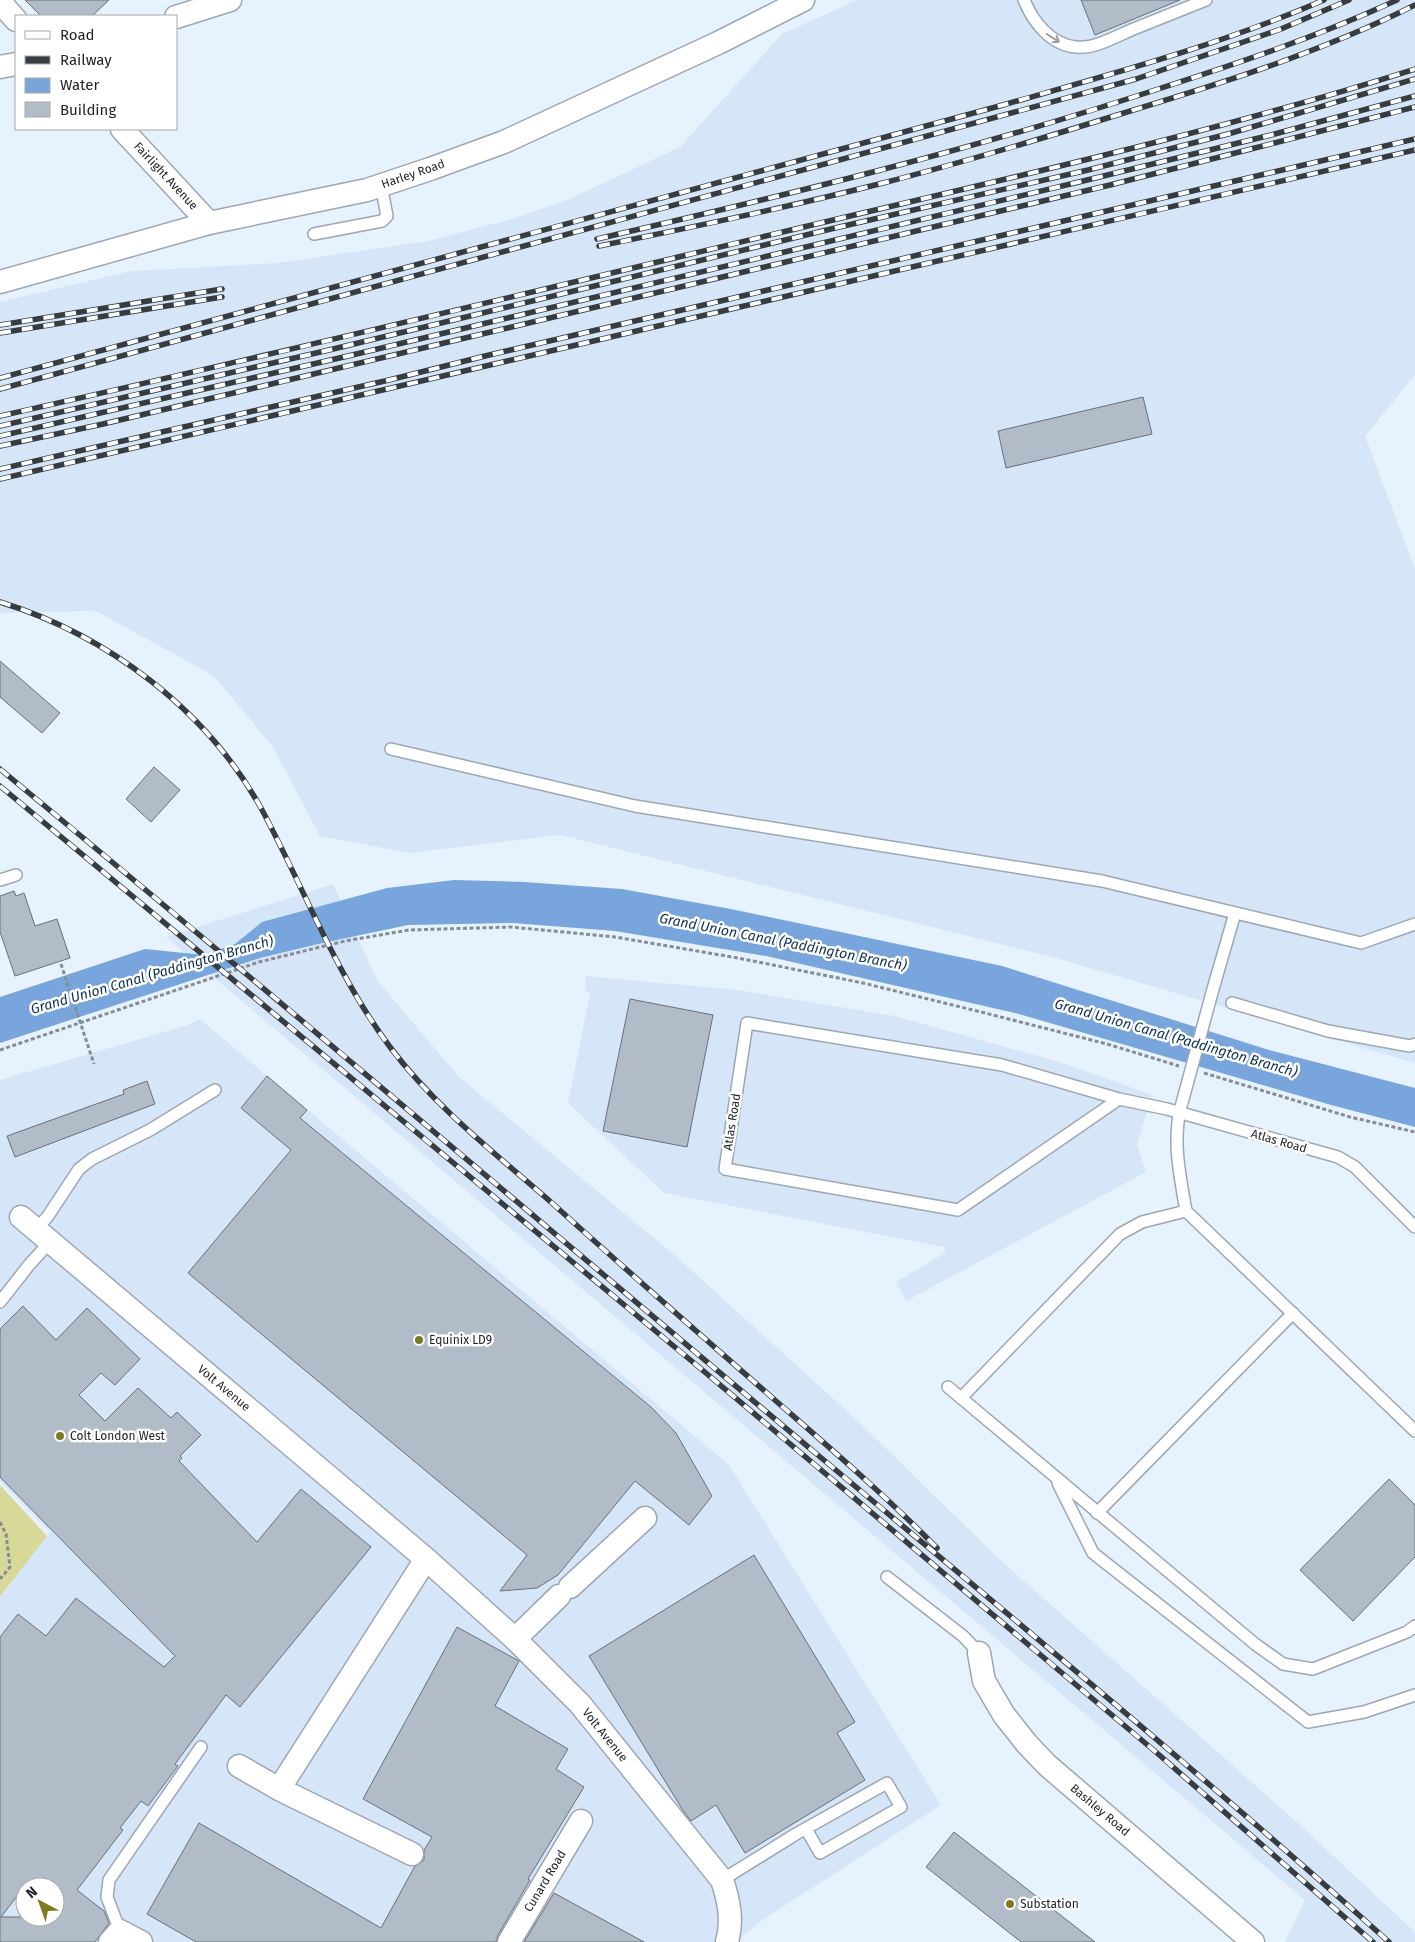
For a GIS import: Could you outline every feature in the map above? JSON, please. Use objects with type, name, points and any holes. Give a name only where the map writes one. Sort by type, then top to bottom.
[{"type":"street","points":[[178,16],[230,0]]},
{"type":"street","name":"Harley Road","points":[[0,282],[209,223],[289,207],[382,185],[504,142],[718,43],[803,0]]},
{"type":"street","points":[[0,2],[15,19]]},
{"type":"street","points":[[0,67],[15,64]]},
{"type":"street","name":"Fairlight Avenue","points":[[123,130],[209,223]]},
{"type":"street","name":"Volt Avenue","points":[[36,1230],[426,1559],[515,1639],[580,1704],[722,1880],[731,1913],[727,1942]]},
{"type":"street","points":[[515,1639],[645,1518]]},
{"type":"street","points":[[279,1789],[426,1559]]},
{"type":"street","name":"Bashley Road","points":[[978,1653],[984,1680],[1004,1714],[1040,1758],[1253,1942]]},
{"type":"street","points":[[239,1766],[279,1789],[412,1854]]},
{"type":"street","name":"Cunard Road","points":[[509,1942],[581,1821]]},
{"type":"street","points":[[115,1936],[141,1942]]},
{"type":"lane","points":[[1024,0],[1035,22],[1048,35],[1063,44],[1077,47],[1098,44],[1206,0]]},
{"type":"lane","points":[[314,234],[382,221],[387,216],[382,185]]},
{"type":"lane","points":[[391,749],[635,806],[1102,881],[1361,943],[1415,924]]},
{"type":"lane","points":[[0,880],[16,875]]},
{"type":"lane","points":[[1235,913],[1180,1108],[1177,1154],[1186,1211],[1415,1431]]},
{"type":"lane","points":[[1232,1003],[1328,1031],[1410,1046],[1415,1044]]},
{"type":"lane","name":"Atlas Road","points":[[1119,1099],[958,1210],[725,1169],[747,1023],[1002,1065],[1119,1099],[1180,1108],[1338,1157],[1354,1167],[1415,1227]]},
{"type":"lane","points":[[0,1302],[29,1265],[36,1230],[48,1216],[79,1169],[92,1159],[150,1130],[215,1090]]},
{"type":"lane","points":[[961,1398],[1120,1234],[1142,1222],[1186,1211]]},
{"type":"lane","points":[[1097,1513],[1293,1313]]},
{"type":"lane","points":[[948,1387],[1255,1644],[1283,1664],[1314,1669],[1407,1632],[1415,1626]]},
{"type":"lane","points":[[1054,1477],[1093,1552],[1308,1722],[1364,1712],[1415,1695]]},
{"type":"lane","points":[[887,1577],[963,1636],[978,1653]]},
{"type":"lane","points":[[115,1936],[107,1898],[109,1880],[201,1747]]},
{"type":"lane","points":[[722,1880],[806,1829],[887,1783],[901,1807],[820,1853],[806,1829]]},
{"type":"path","points":[[0,1050],[260,962],[344,941],[409,930],[511,927],[614,937],[738,958],[985,1012],[1107,1044],[1181,1066]]},
{"type":"path","points":[[61,964],[94,1064]]},
{"type":"path","points":[[1199,1072],[1350,1118],[1415,1132]]},
{"type":"path","points":[[0,1522],[6,1534],[10,1567],[0,1579]]},
{"type":"shaded area","points":[[857,0],[1415,0],[1415,375],[1365,436],[1415,569],[1415,1063],[1052,957],[560,835],[409,853],[320,836],[273,747],[214,676],[96,611],[0,613],[0,302],[131,271],[277,263],[428,241],[512,219],[572,198],[680,147],[782,34]]},
{"type":"shaded area","points":[[333,884],[377,980],[459,1077],[677,1257],[860,1423],[998,1558],[1299,1824],[1415,1932],[1415,1942],[1285,1942],[1305,1900],[166,937]]},
{"type":"shaded area","points":[[585,976],[738,990],[895,1016],[1063,1063],[1152,1095],[1137,1145],[1146,1172],[906,1301],[896,1282],[945,1253],[944,1247],[664,1193],[568,1103],[590,993],[586,991]]},
{"type":"shaded area","points":[[200,1019],[729,1465],[941,1805],[761,1921],[735,1942],[0,1942],[0,1598],[50,1532],[0,1481],[0,1080],[188,1025]]},
{"type":"green space","points":[[0,1485],[47,1536],[0,1597]]},
{"type":"water","name":"Grand Union Canal (Paddington Branch)","points":[[454,880],[524,882],[622,889],[731,909],[1002,966],[1269,1050],[1415,1088],[1415,1127],[1331,1105],[1019,1014],[766,956],[615,931],[512,923],[408,925],[318,944],[260,958],[0,1043],[0,997],[145,949],[204,955],[235,944],[262,922],[387,888]]},
{"type":"building","points":[[25,0],[109,0],[93,15],[40,15]]},
{"type":"building","points":[[1081,0],[1180,0],[1095,35]]},
{"type":"building","points":[[1143,397],[1152,434],[1006,468],[998,431]]},
{"type":"building","points":[[0,661],[60,713],[42,733],[0,697]]},
{"type":"building","points":[[154,767],[180,790],[151,822],[126,799]]},
{"type":"building","points":[[14,891],[16,896],[24,893],[35,926],[57,919],[70,958],[15,976],[0,932],[0,896]]},
{"type":"building","points":[[630,999],[713,1015],[687,1147],[603,1131]]},
{"type":"building","name":"Equinix LD9","points":[[267,1076],[307,1110],[300,1118],[651,1407],[676,1433],[712,1496],[689,1525],[635,1481],[558,1575],[537,1588],[500,1591],[527,1555],[188,1273],[291,1150],[241,1108]]},
{"type":"building","points":[[147,1081],[155,1104],[15,1157],[7,1136],[124,1094],[123,1090]]},
{"type":"building","points":[[23,1306],[56,1340],[87,1308],[140,1359],[115,1385],[101,1373],[79,1395],[105,1421],[138,1388],[171,1418],[177,1412],[201,1435],[180,1456],[182,1458],[179,1461],[257,1542],[301,1489],[371,1547],[240,1707],[226,1695],[175,1764],[178,1766],[148,1806],[141,1801],[120,1828],[123,1830],[77,1890],[104,1911],[109,1923],[95,1942],[0,1942],[0,1637],[18,1614],[46,1636],[76,1598],[164,1667],[175,1656],[0,1477],[0,1329]]},
{"type":"building","points":[[1389,1479],[1415,1505],[1415,1557],[1353,1621],[1300,1570]]},
{"type":"building","points":[[754,1555],[855,1722],[837,1733],[865,1780],[745,1853],[716,1805],[691,1821],[589,1656]]},
{"type":"building","points":[[457,1627],[519,1661],[495,1706],[568,1749],[556,1769],[584,1787],[528,1879],[530,1880],[498,1935],[496,1942],[196,1942],[147,1914],[199,1823],[381,1928],[415,1866],[424,1860],[424,1850],[432,1837],[363,1799]]},
{"type":"building","name":"Substation","points":[[954,1832],[1095,1942],[1021,1942],[926,1867]]},
{"type":"building","points":[[554,1893],[644,1942],[524,1942]]},
{"type":"railway","points":[[0,378],[1003,105],[1205,45],[1324,0]]},
{"type":"railway","points":[[0,389],[1136,79],[1281,29],[1349,0]]},
{"type":"railway","points":[[597,239],[875,172],[1013,134],[1180,82],[1274,50],[1397,0]]},
{"type":"railway","points":[[599,246],[812,200],[999,151],[1267,67],[1342,38],[1415,5]]},
{"type":"railway","points":[[0,416],[198,371],[1104,155],[1260,115],[1415,69]]},
{"type":"railway","points":[[0,426],[1088,170],[1228,134],[1415,79]]},
{"type":"railway","points":[[0,436],[348,356],[1083,181],[1271,135],[1415,96]]},
{"type":"railway","points":[[0,446],[103,424],[1110,185],[1415,107]]},
{"type":"railway","points":[[0,469],[389,380],[1415,139]]},
{"type":"railway","points":[[0,479],[1415,150]]},
{"type":"railway","points":[[0,325],[222,289]]},
{"type":"railway","points":[[0,333],[222,297]]},
{"type":"railway","points":[[0,602],[40,616],[78,634],[150,680],[182,708],[212,739],[238,772],[261,808],[321,931],[353,991],[390,1047],[426,1090],[467,1129],[858,1473],[937,1548]]},
{"type":"railway","points":[[0,769],[1106,1696],[1389,1942]]},
{"type":"railway","points":[[0,786],[694,1363],[1157,1753],[1373,1942]]},
{"type":"place","name":"Equinix LD9","points":[[419,1340]]},
{"type":"place","name":"Colt London West","points":[[60,1436]]},
{"type":"place","name":"Substation","points":[[1010,1904]]}]
